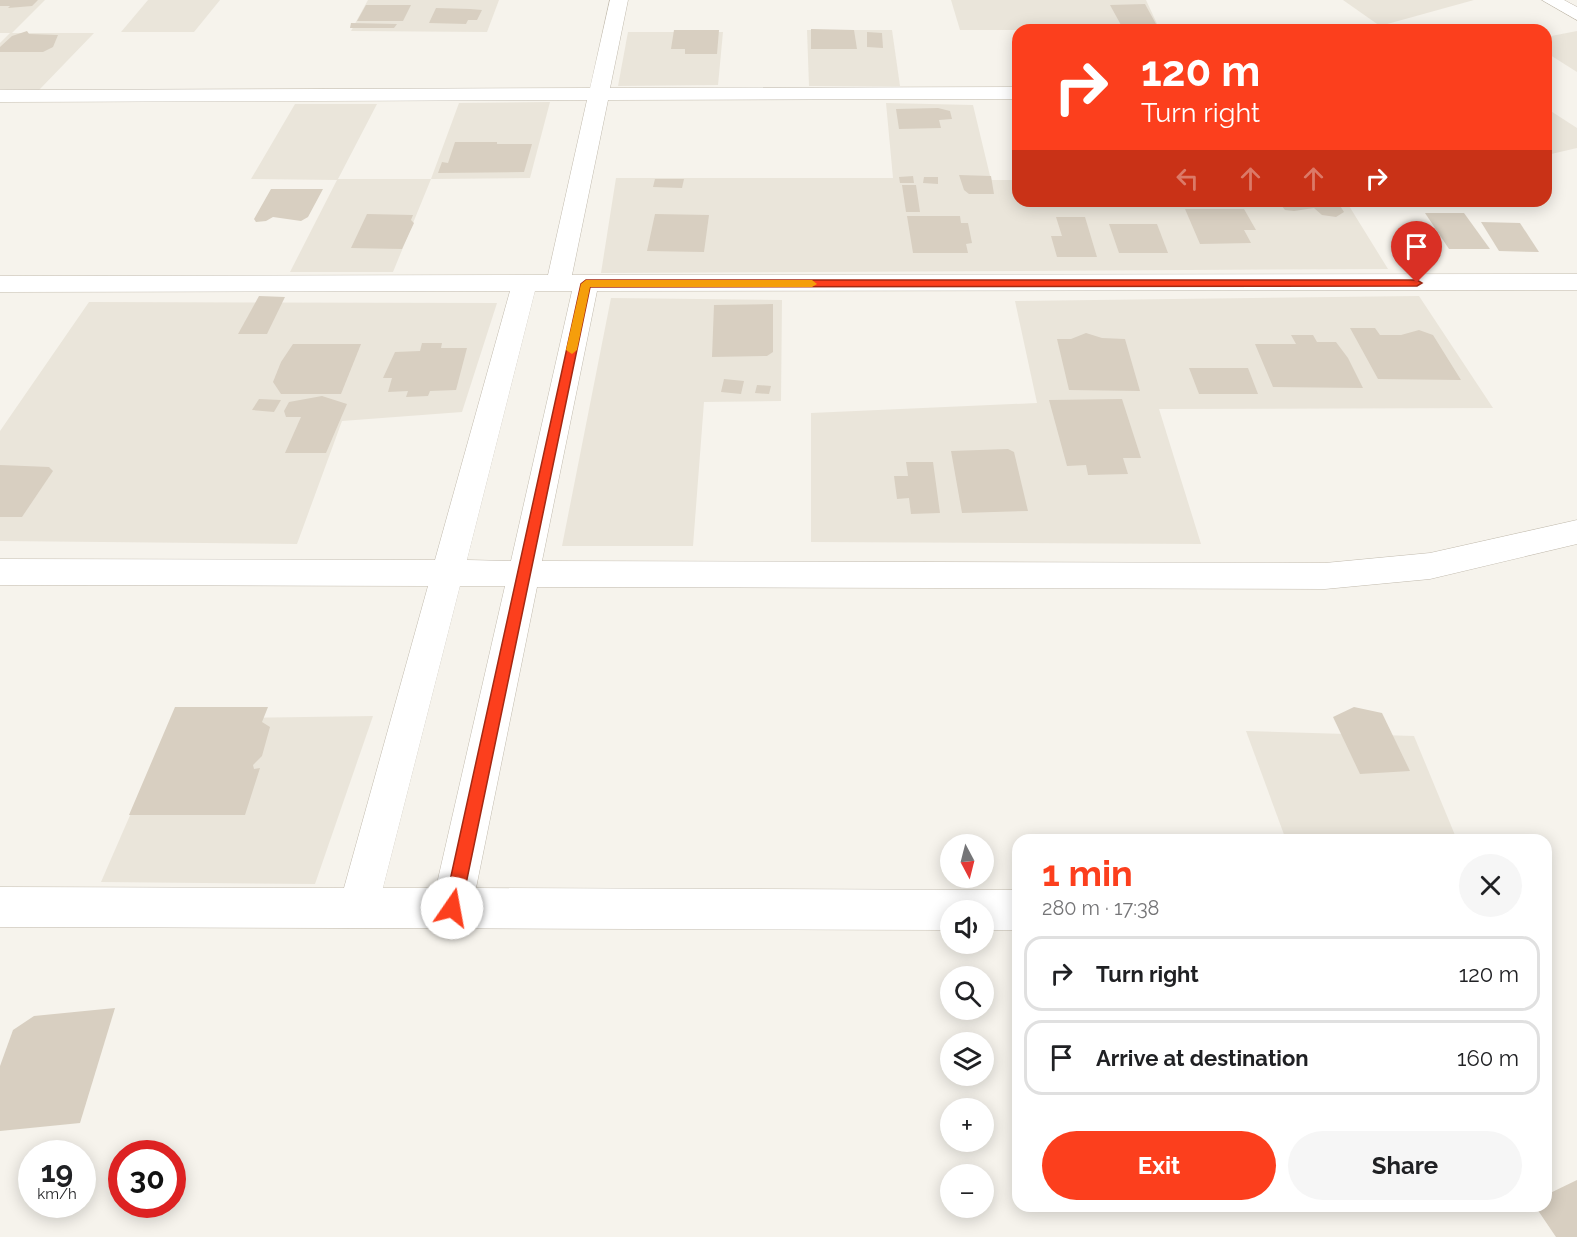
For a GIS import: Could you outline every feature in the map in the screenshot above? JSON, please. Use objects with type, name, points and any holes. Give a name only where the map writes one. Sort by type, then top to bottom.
[{"type":"street","points":[[452,908],[524,574],[572,284],[599,94],[619,0]]},
{"type":"street","points":[[1551,0],[1577,15]]},
{"type":"street","points":[[0,96],[1012,93]]},
{"type":"street","points":[[0,284],[1577,282]]},
{"type":"street","points":[[358,908],[525,283]]},
{"type":"street","points":[[0,572],[1325,576],[1430,566],[1577,532]]},
{"type":"street","points":[[0,907],[1012,910]]},
{"type":"shaded area","points":[[0,0],[45,0],[12,33],[94,33],[39,90],[0,89],[0,43],[10,33],[0,33]]},
{"type":"shaded area","points":[[148,0],[220,0],[194,32],[121,32]]},
{"type":"shaded area","points":[[368,0],[499,0],[487,32],[351,31]]},
{"type":"shaded area","points":[[951,0],[1146,0],[1157,24],[1012,24],[1012,30],[960,30]]},
{"type":"shaded area","points":[[1343,0],[1474,0],[1387,24],[1377,24]]},
{"type":"shaded area","points":[[807,30],[892,30],[900,86],[809,86]]},
{"type":"shaded area","points":[[1577,31],[1577,72],[1552,56],[1552,36]]},
{"type":"shaded area","points":[[628,32],[723,32],[718,85],[618,86]]},
{"type":"shaded area","points":[[550,102],[530,178],[431,179],[459,103]]},
{"type":"shaded area","points":[[886,103],[973,105],[991,180],[1012,180],[1012,207],[1350,207],[1388,269],[601,273],[616,178],[893,178]]},
{"type":"shaded area","points":[[295,104],[377,104],[338,179],[431,179],[393,272],[290,272],[337,180],[251,179]]},
{"type":"shaded area","points":[[1552,112],[1577,128],[1577,148],[1552,154]]},
{"type":"shaded area","points":[[1419,296],[1493,408],[1159,409],[1201,544],[811,542],[811,413],[1037,403],[1015,301]]},
{"type":"shaded area","points":[[611,298],[782,300],[781,401],[704,402],[693,546],[562,546]]},
{"type":"shaded area","points":[[89,302],[497,303],[462,412],[342,421],[297,544],[0,541],[0,431]]},
{"type":"shaded area","points":[[373,716],[315,884],[101,882],[172,719]]},
{"type":"shaded area","points":[[1246,731],[1414,736],[1455,834],[1284,834]]},
{"type":"building","points":[[0,0],[38,0],[32,6],[8,8],[10,6],[0,6]]},
{"type":"building","points":[[1145,4],[1156,24],[1120,24],[1110,5]]},
{"type":"building","points":[[366,5],[411,5],[403,21],[357,21]]},
{"type":"building","points":[[436,8],[482,10],[477,20],[468,20],[466,24],[429,23]]},
{"type":"building","points":[[351,23],[397,24],[394,28],[350,28]]},
{"type":"building","points":[[811,29],[854,30],[857,49],[811,49]]},
{"type":"building","points":[[674,30],[719,30],[717,54],[685,54],[685,49],[671,49]]},
{"type":"building","points":[[27,31],[29,34],[58,35],[53,47],[43,52],[0,52],[0,47],[12,36]]},
{"type":"building","points":[[867,32],[882,33],[883,48],[867,47]]},
{"type":"building","points":[[938,108],[950,111],[952,119],[939,120],[941,128],[899,129],[896,109]]},
{"type":"building","points":[[455,142],[532,144],[524,172],[438,173],[442,162],[448,163]]},
{"type":"building","points":[[959,175],[991,176],[994,194],[969,194],[964,190]]},
{"type":"building","points":[[913,176],[914,183],[900,183],[899,177]]},
{"type":"building","points":[[924,177],[938,177],[938,184],[923,183]]},
{"type":"building","points":[[655,179],[684,179],[682,188],[653,187]]},
{"type":"building","points":[[902,185],[916,185],[920,212],[906,212]]},
{"type":"building","points":[[271,189],[323,189],[308,217],[301,221],[273,217],[266,221],[256,222],[254,219]]},
{"type":"building","points":[[1283,207],[1341,207],[1344,212],[1336,217],[1322,215],[1314,208],[1285,210]]},
{"type":"building","points":[[1185,209],[1244,209],[1256,230],[1244,230],[1251,243],[1200,244]]},
{"type":"building","points":[[1425,213],[1464,213],[1490,249],[1449,249]]},
{"type":"building","points":[[367,214],[413,215],[411,220],[414,223],[402,249],[351,248]]},
{"type":"building","points":[[655,214],[709,215],[704,252],[647,251]]},
{"type":"building","points":[[907,216],[960,216],[961,223],[968,223],[972,243],[966,244],[968,253],[913,253]]},
{"type":"building","points":[[1056,217],[1085,217],[1097,257],[1057,257],[1051,236],[1062,236]]},
{"type":"building","points":[[1481,222],[1520,223],[1539,252],[1499,251]]},
{"type":"building","points":[[1109,224],[1157,224],[1168,253],[1119,253]]},
{"type":"building","points":[[259,296],[285,297],[267,334],[238,334]]},
{"type":"building","points":[[773,304],[773,352],[767,356],[712,357],[714,305]]},
{"type":"building","points":[[1350,328],[1375,328],[1380,335],[1401,335],[1419,330],[1433,335],[1461,380],[1378,379]]},
{"type":"building","points":[[1086,333],[1102,338],[1125,339],[1140,391],[1069,390],[1057,339],[1071,339]]},
{"type":"building","points":[[1291,335],[1313,335],[1317,342],[1336,342],[1348,358],[1363,388],[1273,387],[1255,344],[1296,344]]},
{"type":"building","points":[[422,343],[442,343],[441,348],[467,348],[456,390],[430,391],[428,396],[406,397],[408,391],[388,392],[392,378],[383,378],[395,352],[420,351]]},
{"type":"building","points":[[293,344],[361,344],[341,394],[281,394],[273,382],[281,362]]},
{"type":"building","points":[[1189,368],[1248,368],[1258,394],[1199,394]]},
{"type":"building","points":[[724,379],[744,381],[741,394],[721,392]]},
{"type":"building","points":[[757,385],[771,386],[769,394],[755,393]]},
{"type":"building","points":[[322,396],[347,404],[326,453],[285,453],[301,417],[286,417],[284,411],[289,402]]},
{"type":"building","points":[[259,399],[281,400],[274,412],[252,410]]},
{"type":"building","points":[[1122,399],[1141,458],[1123,458],[1128,474],[1088,475],[1086,465],[1067,466],[1049,400]]},
{"type":"building","points":[[1008,449],[1014,452],[1028,511],[962,513],[951,451]]},
{"type":"building","points":[[906,462],[933,462],[940,513],[911,514],[909,498],[897,499],[894,476],[908,476]]},
{"type":"building","points":[[0,465],[49,467],[53,471],[22,517],[0,517]]},
{"type":"building","points":[[175,707],[268,707],[262,722],[270,727],[262,756],[253,765],[254,769],[260,768],[245,815],[129,815]]},
{"type":"building","points":[[1354,707],[1382,713],[1410,771],[1360,774],[1333,717]]},
{"type":"building","points":[[115,1008],[80,1123],[0,1131],[0,1066],[13,1030],[34,1016]]},
{"type":"building","points":[[1577,1180],[1577,1237],[1556,1237],[1539,1212],[1552,1212],[1552,1192]]},
{"type":"slow traffic","points":[[572,350],[586,284],[812,284]]},
{"type":"route","points":[[452,908],[586,284],[1417,283]]}]
